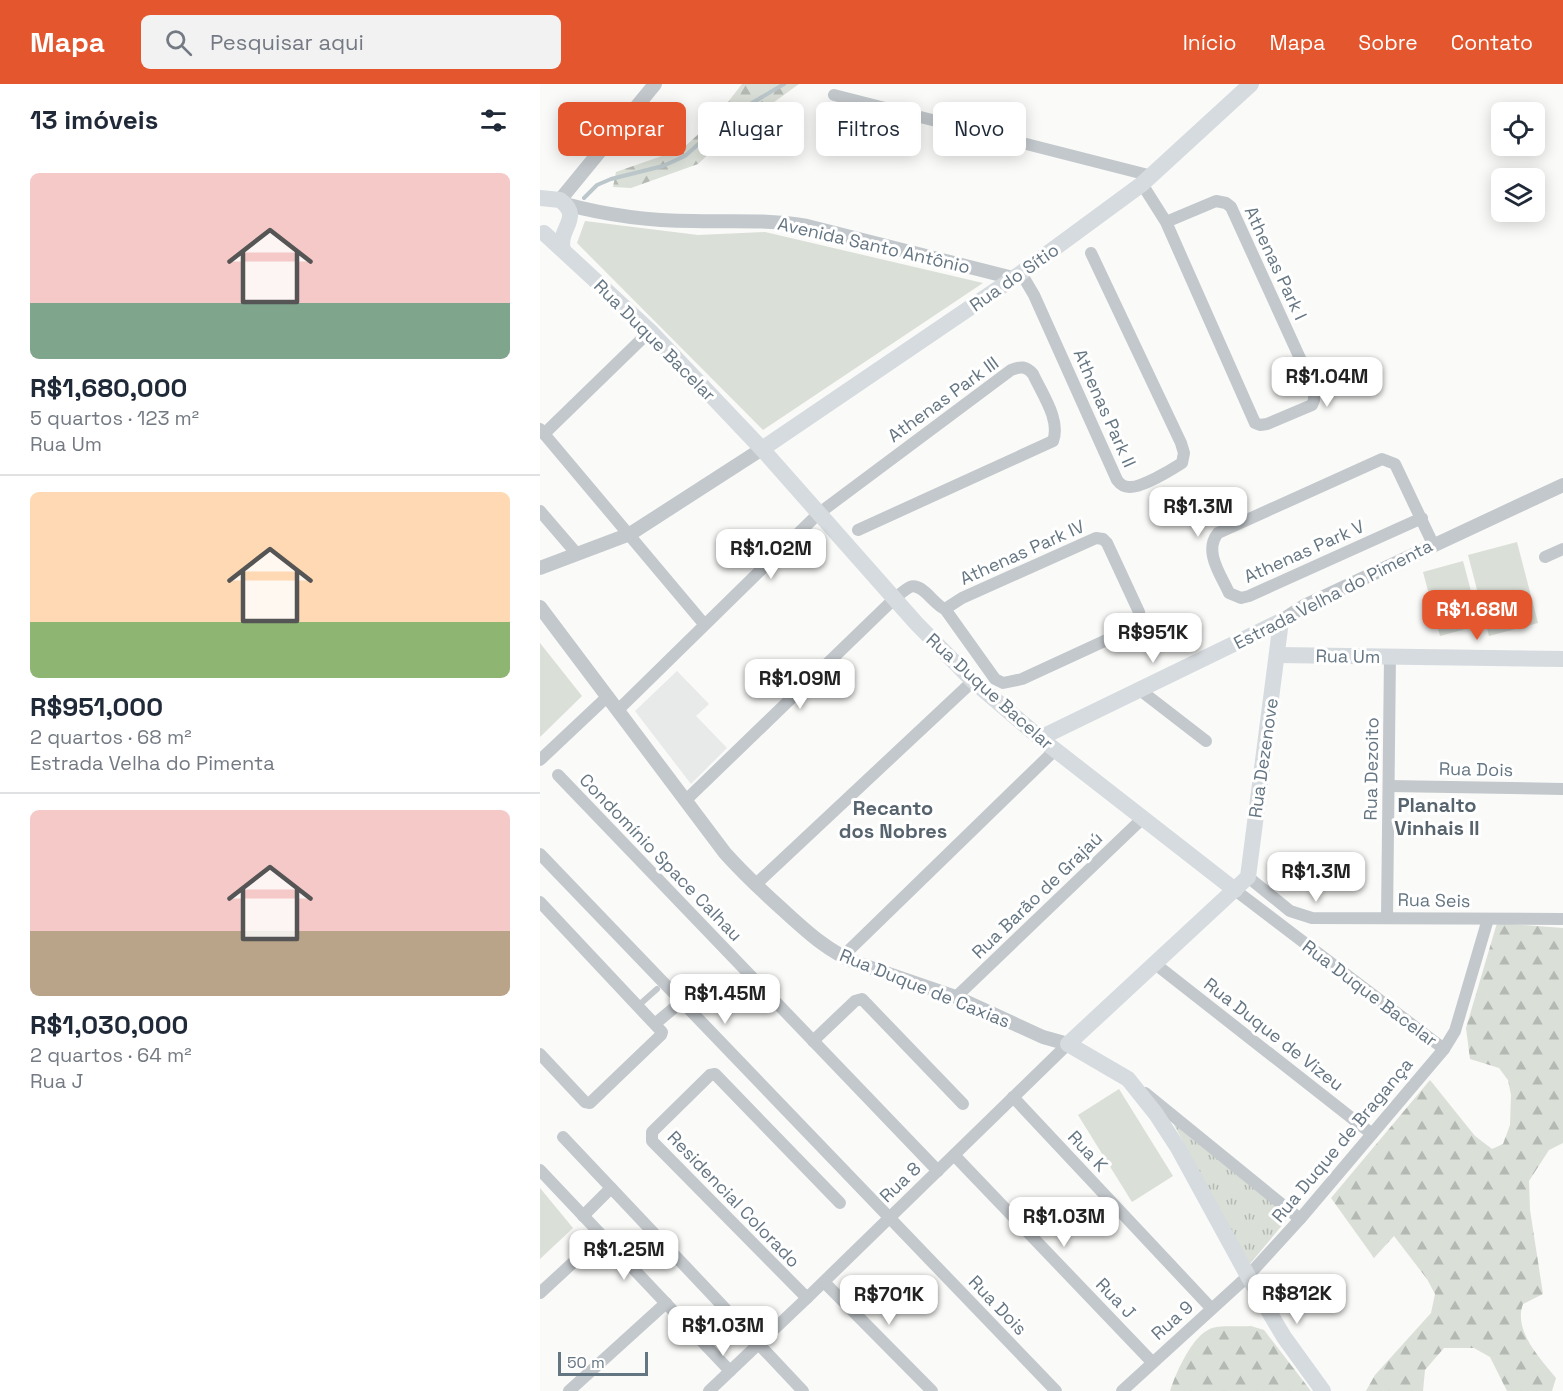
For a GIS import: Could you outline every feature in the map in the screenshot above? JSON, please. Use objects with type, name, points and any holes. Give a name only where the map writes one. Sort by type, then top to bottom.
[{"type":"main road","name":"Rua do Sítio","points":[[762,449],[1017,276],[1147,180],[1251,84]]},
{"type":"main road","points":[[551,201],[570,215],[568,226],[561,240],[563,250]]},
{"type":"main road","points":[[542,232],[555,235],[568,226]]},
{"type":"main road","name":"Rua Duque Bacelar","points":[[542,232],[650,331],[762,449],[894,599],[973,681],[1055,750],[1235,890]]},
{"type":"main road","name":"Rua Dezenove","points":[[1248,877],[1281,621]]},
{"type":"main road","name":"Estrada Velha do Pimenta","points":[[1040,738],[1281,621]]},
{"type":"main road","name":"Rua Um","points":[[1277,655],[1563,659]]},
{"type":"main road","points":[[1068,1044],[1248,877]]},
{"type":"main road","name":"Rua Duque de Caxias","points":[[1068,1044],[1128,1079]]},
{"type":"main road","points":[[1128,1079],[1173,1140],[1284,1337],[1323,1391]]},
{"type":"street","points":[[551,201],[655,84]]},
{"type":"street","points":[[834,94],[1147,180]]},
{"type":"street","name":"Athenas Park I","points":[[1147,180],[1255,423],[1267,424],[1312,405],[1314,389],[1230,207],[1226,203],[1216,201],[1166,222]]},
{"type":"street","name":"Avenida Santo Antônio","points":[[551,201],[591,211],[660,220],[690,222],[762,220],[796,224],[1017,276]]},
{"type":"street","points":[[568,226],[575,213],[591,211]]},
{"type":"street","name":"Athenas Park II","points":[[1017,276],[1034,295],[1117,480],[1129,487],[1138,485],[1182,463],[1184,453],[1091,253]]},
{"type":"street","points":[[650,331],[542,432],[704,624]]},
{"type":"street","name":"Athenas Park III","points":[[818,514],[1011,370],[1020,367],[1028,368],[1056,423],[1056,435],[1053,441],[858,530]]},
{"type":"street","points":[[540,568],[630,534],[762,449]]},
{"type":"street","name":"Athenas Park V","points":[[1422,518],[1240,598],[1229,593],[1211,551],[1214,538],[1218,533],[1382,459],[1395,465],[1422,518],[1433,544]]},
{"type":"street","name":"Estrada Velha do Pimenta","points":[[1281,621],[1304,606],[1563,485]]},
{"type":"street","points":[[540,511],[577,554]]},
{"type":"street","points":[[618,710],[818,514]]},
{"type":"street","name":"Athenas Park IV","points":[[894,599],[911,587],[916,586],[921,589],[945,609],[995,679],[1003,683],[1022,679],[1132,629],[1137,626],[1140,619],[1139,612],[1107,543],[1103,539],[1096,538],[962,598],[945,609]]},
{"type":"street","points":[[1545,557],[1563,549]]},
{"type":"street","points":[[686,800],[894,599]]},
{"type":"street","name":"Rua Duque de Caxias","points":[[540,607],[725,853],[755,885],[812,936],[842,957],[956,997],[1043,1037],[1068,1044]]},
{"type":"street","name":"Rua Dezoito","points":[[1387,918],[1390,656]]},
{"type":"street","points":[[755,885],[973,681]]},
{"type":"street","points":[[1140,690],[1206,741]]},
{"type":"street","points":[[540,760],[608,696]]},
{"type":"street","points":[[842,957],[1055,750]]},
{"type":"street","name":"Condomínio Space Calhau","points":[[558,775],[938,1171]]},
{"type":"street","name":"Rua Dois","points":[[1389,786],[1563,789]]},
{"type":"street","name":"Rua Barão de Grajaú","points":[[956,997],[1143,818]]},
{"type":"street","name":"Rua Dois","points":[[540,854],[660,986],[681,1002],[1056,1391]]},
{"type":"street","name":"Rua Seis","points":[[1248,877],[1290,911],[1312,918],[1563,919]]},
{"type":"street","name":"Rua Duque Bacelar","points":[[1235,890],[1444,1049]]},
{"type":"street","points":[[540,902],[661,1029],[661,1035],[590,1103],[585,1102],[540,1054]]},
{"type":"street","name":"Rua Duque de Bragança","points":[[1248,1276],[1300,1219],[1444,1049],[1455,1031],[1488,919]]},
{"type":"street","name":"Rua Duque de Vizeu","points":[[1154,963],[1372,1134]]},
{"type":"street","points":[[813,1041],[855,1001],[862,999],[963,1104]]},
{"type":"street","points":[[656,1023],[681,1002]]},
{"type":"street","name":"Rua 8","points":[[709,1391],[1068,1044]]},
{"type":"street","name":"Residencial Colorado","points":[[807,1298],[652,1140],[652,1132],[710,1075],[715,1074],[840,1203]]},
{"type":"street","name":"Rua Duque de Caxias","points":[[1128,1079],[1300,1219]]},
{"type":"street","name":"Rua K","points":[[1013,1097],[1211,1308]]},
{"type":"street","points":[[563,1137],[803,1391]]},
{"type":"street","name":"Rua J","points":[[954,1155],[1152,1362]]},
{"type":"street","points":[[540,1170],[730,1371]]},
{"type":"street","points":[[584,1216],[611,1188]]},
{"type":"street","points":[[540,1293],[578,1258]]},
{"type":"street","name":"Rua 9","points":[[1122,1391],[1248,1276]]},
{"type":"street","points":[[824,1282],[932,1391]]},
{"type":"street","points":[[569,1391],[666,1303]]},
{"type":"lane","points":[[639,1005],[660,986]]},
{"type":"shaded area","points":[[677,671],[709,704],[696,716],[727,748],[691,784],[635,711]]},
{"type":"green space","points":[[742,84],[799,84],[774,102],[728,102]]},
{"type":"green space","points":[[698,134],[698,156],[707,156],[698,164],[631,188],[613,187],[616,172],[662,156],[686,156],[686,145]]},
{"type":"green space","points":[[585,221],[698,235],[765,232],[983,283],[763,430],[577,243]]},
{"type":"green space","points":[[1517,542],[1538,623],[1489,636],[1468,555]]},
{"type":"green space","points":[[1463,561],[1480,625],[1440,636],[1423,572]]},
{"type":"green space","points":[[540,643],[582,696],[540,737]]},
{"type":"green space","points":[[1497,923],[1563,928],[1563,1143],[1549,1150],[1529,1181],[1530,1210],[1543,1294],[1523,1304],[1521,1314],[1525,1334],[1530,1344],[1556,1378],[1552,1391],[1507,1391],[1490,1357],[1474,1348],[1444,1348],[1425,1370],[1423,1391],[1366,1391],[1375,1375],[1431,1313],[1435,1294],[1427,1279],[1394,1236],[1374,1258],[1331,1198],[1430,1080],[1475,1136],[1492,1149],[1503,1144],[1510,1125],[1511,1095],[1508,1080],[1499,1068],[1470,1059],[1466,1028]]},
{"type":"green space","points":[[1119,1089],[1173,1176],[1132,1202],[1078,1115]]},
{"type":"green space","points":[[1173,1123],[1289,1217],[1249,1265]]},
{"type":"green space","points":[[540,1188],[573,1228],[540,1259]]},
{"type":"green space","points":[[1251,1326],[1264,1330],[1311,1391],[1170,1391],[1186,1355],[1205,1332],[1217,1327]]},
{"type":"waterway","points":[[584,198],[597,185],[611,179],[663,166],[685,156],[730,116],[784,84]]},
{"type":"district","name":"Planalto Vinhais II","points":[[1437,816]]},
{"type":"district","name":"Recanto dos Nobres","points":[[893,820]]}]
